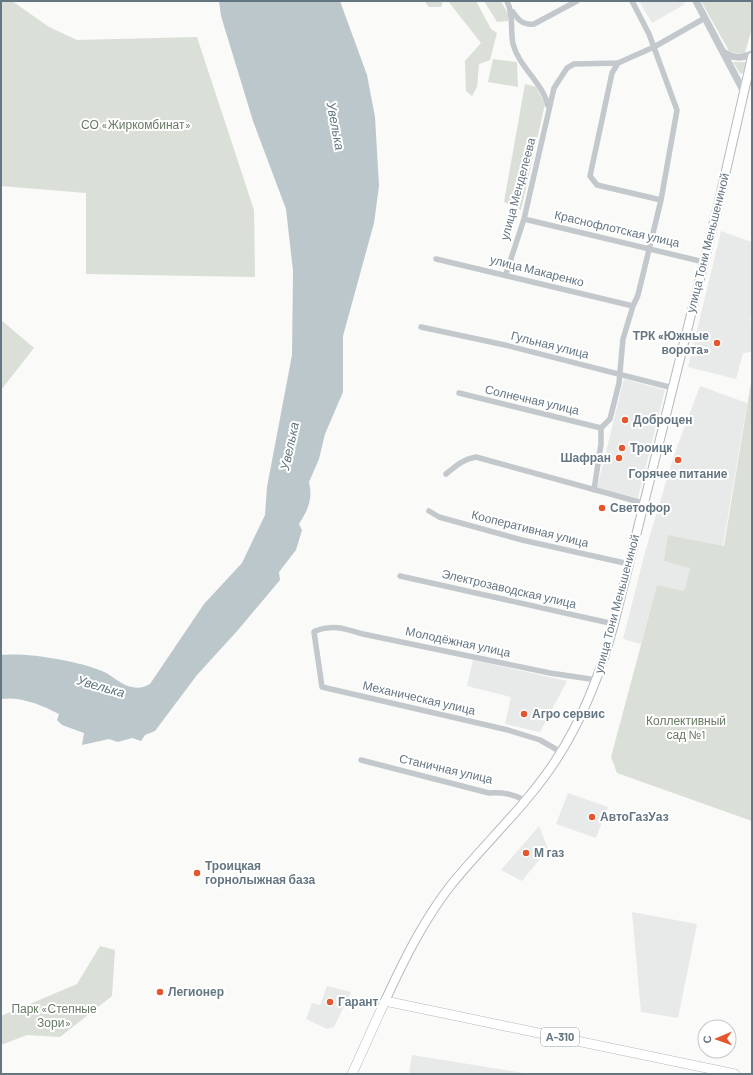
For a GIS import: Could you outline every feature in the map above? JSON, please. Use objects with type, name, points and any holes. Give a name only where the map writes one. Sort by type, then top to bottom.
[{"type":"highway","points":[[352,1074],[385,1001]]},
{"type":"highway","name":"А-310","points":[[385,1001],[735,1074]]},
{"type":"main road","name":"улица Тони Меньшениной","points":[[385,1001],[417,935],[438,904],[476,856],[526,801],[561,752],[581,715],[597,680],[614,624],[673,388],[752,57]]},
{"type":"street","name":"улица Менделеева","points":[[507,1],[512,11],[513,44],[519,56],[541,89],[548,109]]},
{"type":"street","points":[[512,11],[522,23],[528,25],[534,24],[577,1]]},
{"type":"street","points":[[594,490],[601,444],[601,428],[610,419],[619,383],[623,339],[638,295],[650,248],[661,200],[677,110],[654,47],[632,1]]},
{"type":"street","points":[[696,1],[744,92]]},
{"type":"street","points":[[661,200],[597,185],[590,176],[612,73],[618,63],[654,47],[705,18]]},
{"type":"street","points":[[723,52],[741,58],[752,54]]},
{"type":"street","name":"улица Менделеева","points":[[506,274],[524,219],[554,88],[566,68],[574,64],[618,63]]},
{"type":"street","name":"Краснофлотская улица","points":[[524,219],[704,262]]},
{"type":"street","name":"улица Макаренко","points":[[436,259],[506,274],[633,306]]},
{"type":"street","name":"Гульная улица","points":[[421,327],[505,345],[673,388]]},
{"type":"street","name":"Солнечная улица","points":[[459,393],[601,428]]},
{"type":"street","points":[[446,474],[468,458],[476,457],[644,503]]},
{"type":"street","name":"Кооперативная улица","points":[[429,511],[439,518],[515,538],[629,564]]},
{"type":"street","name":"Электрозаводская улица","points":[[400,576],[614,624]]},
{"type":"street","name":"Молодёжная улица","points":[[315,632],[327,626],[340,627],[363,634],[550,673],[597,680]]},
{"type":"street","name":"Механическая улица","points":[[315,632],[322,686],[508,730],[540,740],[561,752]]},
{"type":"street","name":"Станичная улица","points":[[361,760],[489,793],[504,792],[515,795],[526,801]]},
{"type":"shaded area","points":[[639,1],[683,1],[685,4],[652,23]]},
{"type":"shaded area","points":[[721,231],[752,242],[752,309],[750,320],[752,321],[752,352],[743,353],[736,379],[688,367]]},
{"type":"shaded area","points":[[624,379],[665,390],[638,498],[597,488]]},
{"type":"shaded area","points":[[700,386],[747,403],[723,546],[674,536],[690,568],[684,591],[657,585],[641,644],[623,639],[645,552],[674,455]]},
{"type":"shaded area","points":[[473,660],[567,681],[540,732],[505,724],[511,697],[467,686]]},
{"type":"shaded area","points":[[568,793],[608,807],[596,838],[556,824]]},
{"type":"shaded area","points":[[539,826],[548,849],[522,881],[501,870]]},
{"type":"shaded area","points":[[632,912],[697,924],[678,1018],[641,1012]]},
{"type":"shaded area","points":[[327,986],[351,992],[334,1027],[327,1029],[306,1019],[312,1003],[320,1005]]},
{"type":"shaded area","points":[[412,1055],[530,1074],[409,1074]]},
{"type":"green space","name":"СО «Жиркомбинат»","points":[[1,1],[12,1],[49,27],[77,40],[197,37],[254,210],[255,277],[86,274],[86,193],[1,186]]},
{"type":"green space","points":[[424,1],[443,1],[441,7],[429,7]]},
{"type":"green space","points":[[448,1],[476,1],[491,29],[497,33],[490,60],[479,64],[477,87],[472,96],[466,91],[465,61],[481,43]]},
{"type":"green space","points":[[484,1],[501,1],[508,14],[508,21],[497,22]]},
{"type":"green space","points":[[701,1],[752,1],[752,28],[745,53],[729,51]]},
{"type":"green space","points":[[493,59],[517,62],[518,87],[488,82]]},
{"type":"green space","points":[[733,62],[746,62],[744,72],[741,74]]},
{"type":"green space","points":[[525,84],[536,87],[545,104],[521,210],[504,202]]},
{"type":"green space","points":[[1,320],[34,348],[1,390]]},
{"type":"green space","name":"Коллективный сад №1","points":[[752,376],[752,821],[617,773],[611,757],[657,585],[684,591],[690,568],[664,561],[668,535],[724,546]]},
{"type":"green space","name":"Парк «Степные Зори»","points":[[100,946],[115,950],[112,996],[60,1037],[27,1035],[1,1045],[1,1016],[77,984]]},
{"type":"water","name":"Увелька","points":[[219,1],[340,1],[367,75],[375,117],[379,186],[374,223],[343,336],[343,392],[325,434],[319,459],[309,482],[310,499],[305,514],[299,524],[302,530],[296,550],[279,572],[280,580],[238,630],[197,675],[155,731],[145,735],[141,741],[132,738],[118,742],[109,739],[82,745],[84,733],[62,725],[57,720],[59,714],[31,702],[8,698],[1,699],[1,655],[12,654],[52,658],[92,667],[110,675],[121,683],[135,688],[144,687],[150,684],[204,604],[242,563],[265,515],[267,487],[292,355],[293,271],[286,209],[253,121],[221,16]]},
{"type":"place","name":"ТРК «Южные ворота»","points":[[717,343]]},
{"type":"place","name":"Доброцен","points":[[625,420]]},
{"type":"place","name":"Троицк","points":[[622,448]]},
{"type":"place","name":"Шафран","points":[[619,458]]},
{"type":"place","name":"Горячее питание","points":[[678,460]]},
{"type":"place","name":"Светофор","points":[[602,508]]},
{"type":"place","name":"Агро сервис","points":[[524,714]]},
{"type":"place","name":"АвтоГазУаз","points":[[592,817]]},
{"type":"place","name":"М газ","points":[[526,853]]},
{"type":"place","name":"Троицкая горнолыжная база","points":[[197,873]]},
{"type":"place","name":"Легионер","points":[[160,992]]},
{"type":"place","name":"Гарант","points":[[330,1002]]}]
